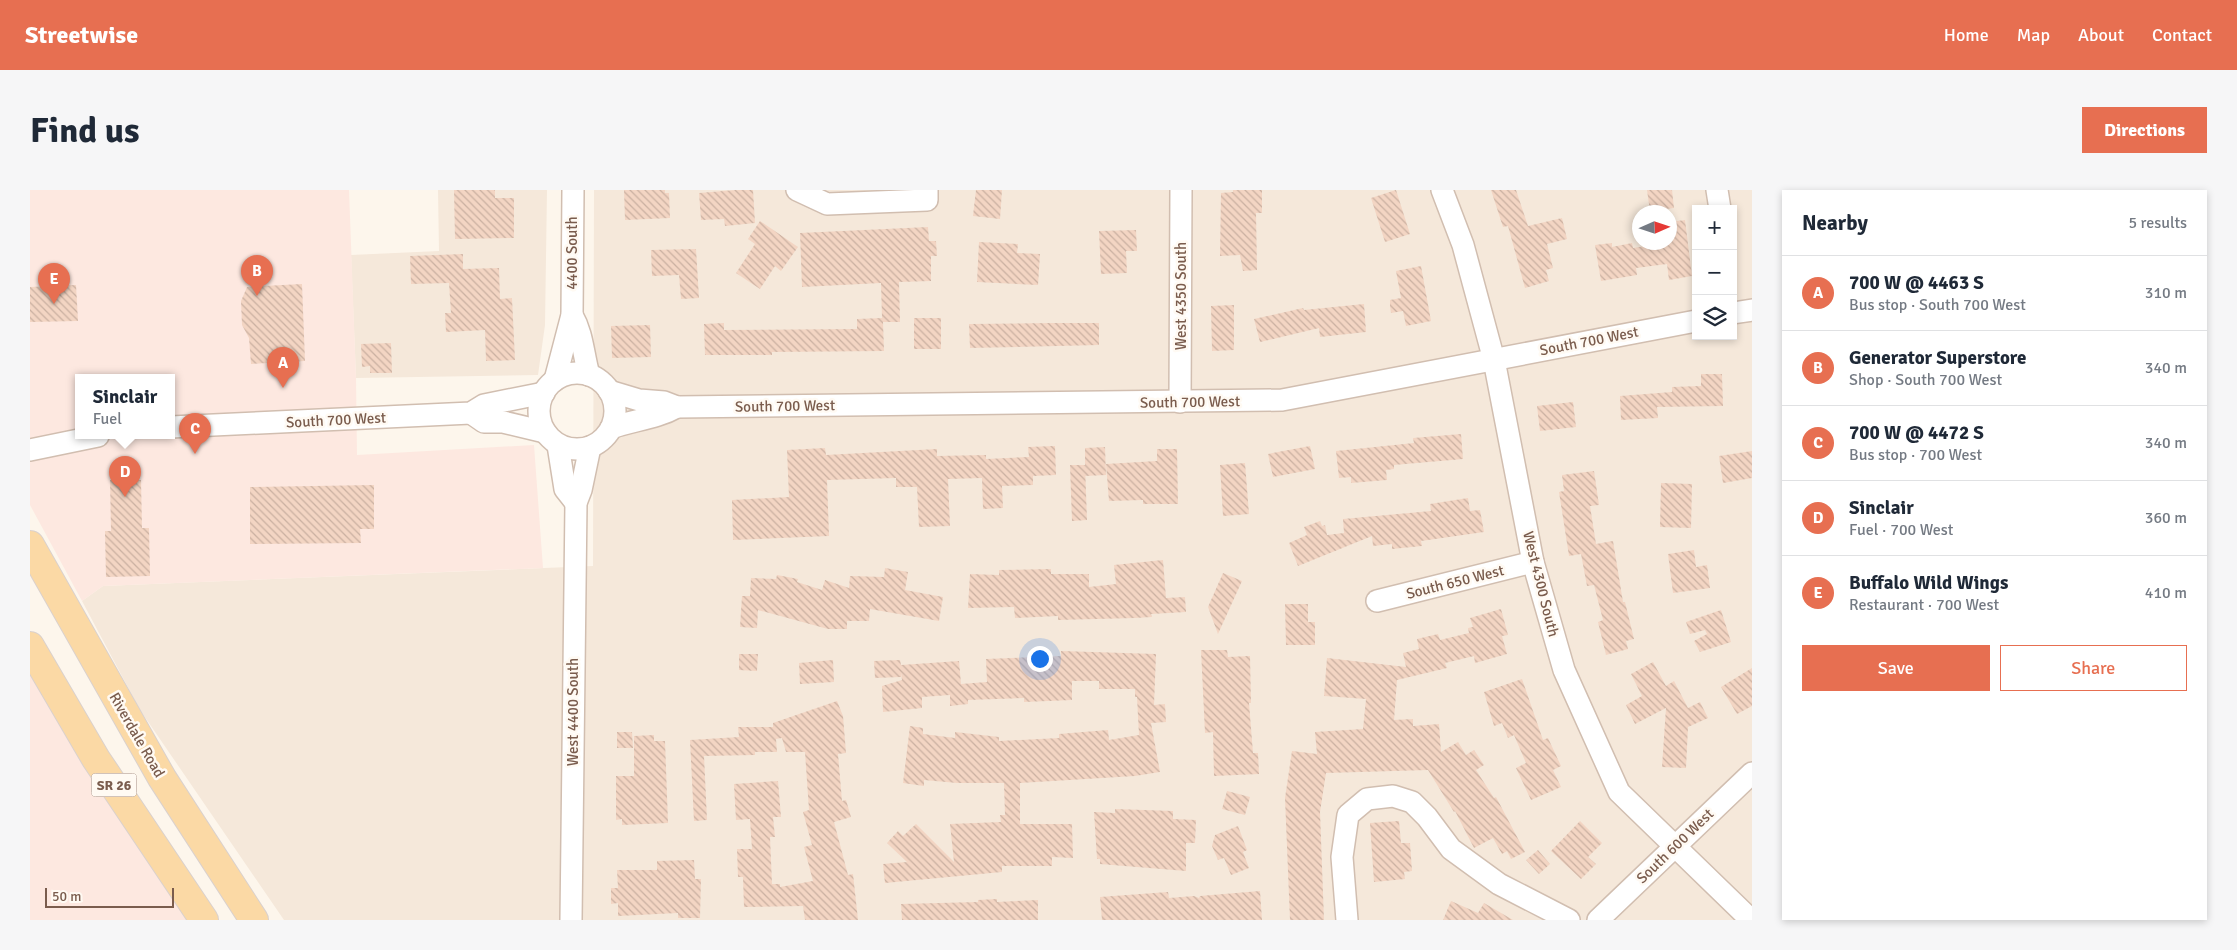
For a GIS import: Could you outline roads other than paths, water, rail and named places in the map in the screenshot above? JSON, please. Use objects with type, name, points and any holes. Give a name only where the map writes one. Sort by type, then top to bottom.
[{"type":"main road","name":"Riverdale Road","points":[[30,545],[162,778],[254,920]]},
{"type":"main road","name":"SR 26","points":[[30,646],[96,759],[200,914]]},
{"type":"main road","points":[[200,914],[228,882]]},
{"type":"street","name":"4400 South","points":[[572,315],[573,190]]},
{"type":"street","points":[[797,190],[828,204],[927,195]]},
{"type":"street","name":"West 4350 South","points":[[1180,402],[1181,190]]},
{"type":"street","name":"West 4300 South","points":[[1442,190],[1463,245],[1494,360],[1533,562],[1564,670],[1619,792],[1751,920]]},
{"type":"street","points":[[1717,190],[1719,205]]},
{"type":"street","points":[[572,315],[580,329],[583,354],[589,375]]},
{"type":"street","points":[[572,315],[549,387],[538,406],[539,419],[552,438],[565,489],[576,503]]},
{"type":"street","name":"South 700 West","points":[[609,391],[639,400],[664,402],[677,407],[1282,400],[1692,322]]},
{"type":"street","points":[[549,387],[568,372],[589,375],[605,385],[615,409],[611,428],[598,443],[590,447],[572,449],[552,438]]},
{"type":"street","name":"South 700 West","points":[[175,427],[471,413],[484,404],[549,387]]},
{"type":"street","name":"South 700 West","points":[[611,428],[663,415],[677,407]]},
{"type":"street","name":"South 700 West","points":[[471,413],[484,422],[503,422],[552,438]]},
{"type":"street","points":[[30,450],[83,439]]},
{"type":"street","name":"West 4400 South","points":[[571,920],[576,503],[581,490],[590,447]]},
{"type":"street","name":"South 650 West","points":[[1377,601],[1533,562]]},
{"type":"street","name":"South 600 West","points":[[1598,920],[1752,772]]},
{"type":"street","points":[[1347,920],[1342,857],[1348,816],[1367,798],[1393,796],[1412,802],[1427,817],[1451,849],[1499,884],[1569,920]]},
{"type":"place","name":"Generator Superstore","points":[[257,296]]},
{"type":"place","name":"Buffalo Wild Wings","points":[[54,304]]},
{"type":"place","name":"700 W @ 4463 S","points":[[283,388]]},
{"type":"place","name":"700 W @ 4472 S","points":[[195,454]]},
{"type":"place","name":"Sinclair","points":[[125,497]]}]
